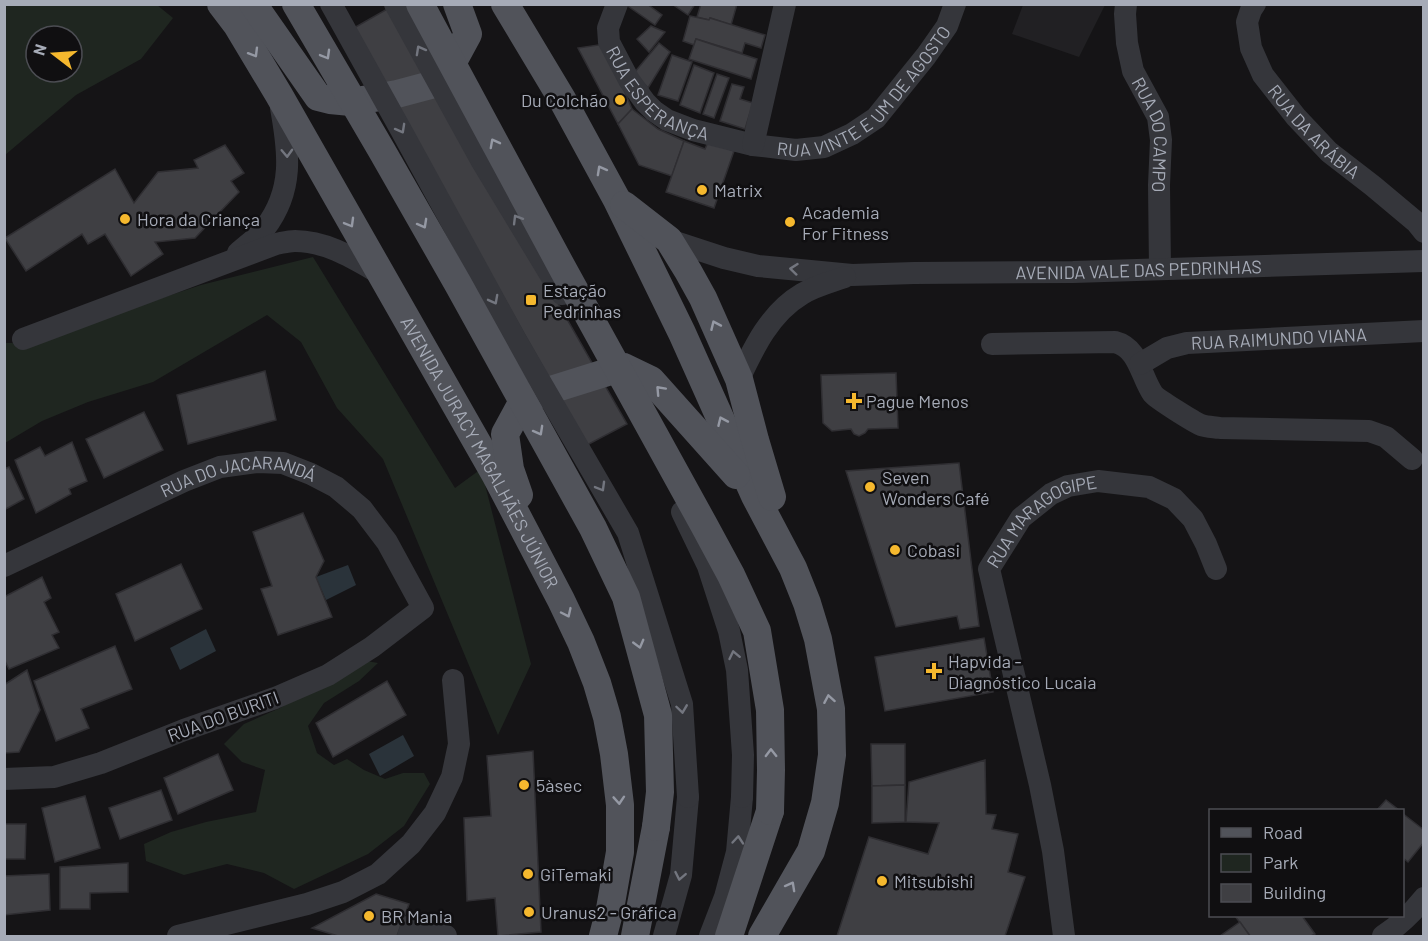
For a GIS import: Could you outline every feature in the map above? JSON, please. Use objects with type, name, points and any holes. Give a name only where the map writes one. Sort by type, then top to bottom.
[{"type":"main road","name":"AVENIDA JURACY MAGALHÃES JÚNIOR","points":[[221,4],[237,25],[279,95],[495,474],[581,642],[607,717],[620,805],[620,852],[603,936]]},
{"type":"main road","points":[[253,4],[318,97],[351,102],[397,94],[442,82],[468,34],[457,4]]},
{"type":"main road","points":[[296,4],[458,284],[593,528],[626,597],[658,715],[660,792],[656,827],[635,936]]},
{"type":"main road","points":[[420,4],[558,261],[710,535],[757,631],[770,710],[770,811],[729,936]]},
{"type":"main road","points":[[505,4],[562,99],[617,200],[682,333],[755,496],[793,568]]},
{"type":"main road","points":[[617,200],[669,240],[703,298],[739,379],[793,568],[818,639],[831,710],[832,755],[825,804],[811,851],[762,936]]},
{"type":"main road","points":[[542,562],[510,469],[505,434],[523,401],[584,378],[624,367],[651,380],[755,496]]},
{"type":"street","points":[[331,4],[516,340],[628,533],[682,704],[688,797],[681,875],[664,936]]},
{"type":"street","points":[[395,4],[481,160],[566,300],[634,421],[708,566],[729,631],[737,670],[743,755],[737,852],[710,936]]},
{"type":"street","name":"RUA ESPERANÇA","points":[[617,4],[608,28],[609,42],[629,80],[645,102],[667,120],[693,130],[753,145]]},
{"type":"street","points":[[753,145],[785,4]]},
{"type":"street","name":"RUA VINTE E UM DE AGOSTO","points":[[753,145],[796,150],[824,147],[852,134],[876,118],[947,26],[955,4]]},
{"type":"street","name":"RUA DO CAMPO","points":[[1126,4],[1126,43],[1133,71],[1158,117],[1161,140],[1160,269]]},
{"type":"street","name":"RUA DA ARÁBIA","points":[[1255,4],[1247,22],[1251,48],[1263,75],[1296,117],[1329,152],[1416,222],[1424,232]]},
{"type":"street","points":[[231,260],[264,229],[278,208],[286,186],[286,136],[279,95]]},
{"type":"street","name":"AVENIDA VALE DAS PEDRINHAS","points":[[669,240],[724,258],[758,266],[852,275],[1423,265]]},
{"type":"street","points":[[23,339],[276,244],[295,241],[338,250],[379,273]]},
{"type":"street","name":"AVENIDA VALE DAS PEDRINHAS","points":[[739,379],[755,344],[768,324],[786,307],[801,294],[852,275]]},
{"type":"street","name":"RUA RAIMUNDO VIANA","points":[[1140,364],[1167,348],[1187,343],[1424,331]]},
{"type":"street","points":[[992,344],[1115,342],[1123,345],[1140,364],[1155,397],[1202,425],[1220,428],[1369,431],[1386,437],[1412,459]]},
{"type":"street","name":"RUA DO JACARANDÁ","points":[[4,566],[184,481],[220,467],[258,462],[283,463],[336,487],[362,509],[387,542],[423,609]]},
{"type":"street","name":"RUA MARAGOGIPE","points":[[1064,936],[1053,851],[1040,785],[989,569],[1021,518],[1051,494],[1068,486],[1098,481],[1149,487],[1174,499],[1192,519],[1206,544],[1216,569]]},
{"type":"street","name":"RUA DO BURITI","points":[[4,779],[54,777],[101,763],[184,730],[275,698],[328,675],[372,647],[423,609]]},
{"type":"street","points":[[178,936],[307,904],[343,892],[378,874],[411,844],[435,813],[452,777],[459,744],[458,714],[453,680]]},
{"type":"street","points":[[1383,936],[1392,931],[1424,898]]},
{"type":"street","points":[[408,936],[412,925],[446,936]]},
{"type":"shaded area","points":[[1023,4],[1105,5],[1079,57],[1012,34]]},
{"type":"shaded area","points":[[348,565],[356,585],[326,600],[316,577]]},
{"type":"shaded area","points":[[206,629],[216,651],[180,670],[170,648]]},
{"type":"shaded area","points":[[403,735],[414,756],[380,776],[369,754]]},
{"type":"green space","points":[[5,4],[157,5],[173,18],[141,59],[76,95],[5,155]]},
{"type":"green space","points":[[313,257],[455,488],[481,469],[531,664],[498,735],[383,459],[337,408],[301,342],[267,315],[153,382],[88,402],[42,421],[5,443],[4,343],[26,343],[201,285]]},
{"type":"green space","points":[[361,660],[378,663],[359,681],[324,703],[308,726],[317,753],[334,765],[347,759],[364,770],[385,779],[403,773],[424,773],[430,784],[404,826],[368,854],[294,889],[264,873],[227,864],[184,875],[146,861],[144,844],[171,832],[206,822],[256,812],[265,770],[242,762],[224,744],[244,724],[280,708]]},
{"type":"building","points":[[625,4],[647,4],[662,15],[655,25]]},
{"type":"building","points":[[672,4],[695,4],[688,15]]},
{"type":"building","points":[[701,4],[737,4],[731,25],[710,18],[709,20],[697,17]]},
{"type":"building","name":"Estação Pedrinhas","points":[[389,8],[627,424],[587,445],[352,29]]},
{"type":"building","points":[[690,16],[709,20],[710,18],[765,35],[761,48],[745,43],[742,53],[696,39],[694,45],[683,41]]},
{"type":"building","points":[[651,26],[665,32],[649,52],[637,39]]},
{"type":"building","points":[[696,39],[757,59],[751,79],[689,59]]},
{"type":"building","points":[[659,43],[670,52],[648,88],[634,73]]},
{"type":"building","points":[[605,44],[632,109],[618,124],[578,48]]},
{"type":"building","points":[[672,55],[692,62],[678,101],[658,95]]},
{"type":"building","points":[[694,65],[714,73],[700,113],[680,105]]},
{"type":"building","points":[[717,74],[729,78],[714,118],[703,114]]},
{"type":"building","points":[[732,84],[744,87],[740,99],[753,103],[745,129],[720,121]]},
{"type":"building","points":[[632,109],[658,129],[684,141],[672,176],[639,165],[618,124]]},
{"type":"building","points":[[684,141],[705,149],[708,142],[734,151],[714,208],[666,192]]},
{"type":"building","name":"Hora da Criança","points":[[225,145],[244,173],[231,181],[239,192],[195,238],[155,242],[163,254],[131,276],[105,234],[88,244],[82,234],[26,271],[5,238],[115,169],[134,203],[158,172],[198,168],[194,160]]},
{"type":"building","points":[[265,371],[276,420],[188,444],[177,395]]},
{"type":"building","points":[[896,373],[898,428],[868,429],[859,436],[851,429],[832,431],[823,423],[821,375]]},
{"type":"building","points":[[144,412],[163,450],[104,478],[86,439]]},
{"type":"building","points":[[72,442],[87,481],[69,489],[71,494],[36,513],[15,460],[40,447],[45,456]]},
{"type":"building","points":[[959,463],[979,626],[960,629],[957,616],[896,627],[846,471]]},
{"type":"building","points":[[9,467],[24,499],[4,510],[4,469]]},
{"type":"building","points":[[303,513],[324,561],[316,577],[332,617],[278,635],[261,589],[272,586],[253,532]]},
{"type":"building","points":[[181,564],[202,609],[135,641],[116,594]]},
{"type":"building","points":[[42,577],[51,598],[44,602],[59,632],[52,635],[59,648],[9,669],[4,659],[4,597]]},
{"type":"building","name":"Hapvida - Diagnóstico Lucaia","points":[[984,638],[993,692],[885,711],[875,657]]},
{"type":"building","points":[[115,646],[132,689],[81,709],[89,728],[56,741],[34,681]]},
{"type":"building","points":[[27,670],[40,710],[19,752],[4,753],[4,685]]},
{"type":"building","points":[[387,681],[406,715],[333,757],[316,723]]},
{"type":"building","points":[[871,744],[905,744],[905,785],[872,786]]},
{"type":"building","points":[[533,751],[541,932],[498,936],[495,898],[467,901],[464,818],[491,816],[487,756]]},
{"type":"building","points":[[218,754],[233,790],[178,814],[164,778]]},
{"type":"building","points":[[985,760],[986,814],[996,815],[992,829],[1018,834],[1008,872],[1025,877],[1005,936],[837,936],[869,837],[928,854],[939,823],[906,822],[909,782]]},
{"type":"building","points":[[905,785],[905,822],[872,823],[872,786]]},
{"type":"building","points":[[161,790],[172,820],[120,839],[109,808]]},
{"type":"building","points":[[85,796],[100,848],[55,862],[42,808]]},
{"type":"building","points":[[1386,800],[1398,809],[1378,809]]},
{"type":"building","points":[[1404,815],[1424,830],[1424,842],[1408,862],[1404,859]]},
{"type":"building","points":[[4,824],[26,824],[25,859],[4,859]]},
{"type":"building","points":[[128,863],[128,892],[90,893],[90,909],[60,909],[60,867]]},
{"type":"building","points":[[49,874],[50,910],[4,915],[4,876]]},
{"type":"building","name":"BR Mania","points":[[376,894],[409,904],[397,936],[338,936],[312,928]]},
{"type":"building","points":[[1236,917],[1303,917],[1315,934],[1311,936],[1250,936]]},
{"type":"building","points":[[1240,922],[1250,936],[1220,936]]},
{"type":"place","name":"Du Colchão","points":[[620,100]]},
{"type":"place","name":"Matrix","points":[[702,190]]},
{"type":"place","name":"Hora da Criança","points":[[125,219]]},
{"type":"place","name":"Academia For Fitness","points":[[790,222]]},
{"type":"place","name":"Estação Pedrinhas","points":[[531,300]]},
{"type":"place","name":"Pague Menos","points":[[854,401]]},
{"type":"place","name":"Seven Wonders Café","points":[[870,487]]},
{"type":"place","name":"Cobasi","points":[[895,550]]},
{"type":"place","name":"Hapvida - Diagnóstico Lucaia","points":[[934,671]]},
{"type":"place","name":"5àsec","points":[[524,785]]},
{"type":"place","name":"GiTemaki","points":[[528,874]]},
{"type":"place","name":"Mitsubishi","points":[[882,881]]},
{"type":"place","name":"Uranus2 - Gráfica","points":[[529,912]]},
{"type":"place","name":"BR Mania","points":[[369,916]]}]
